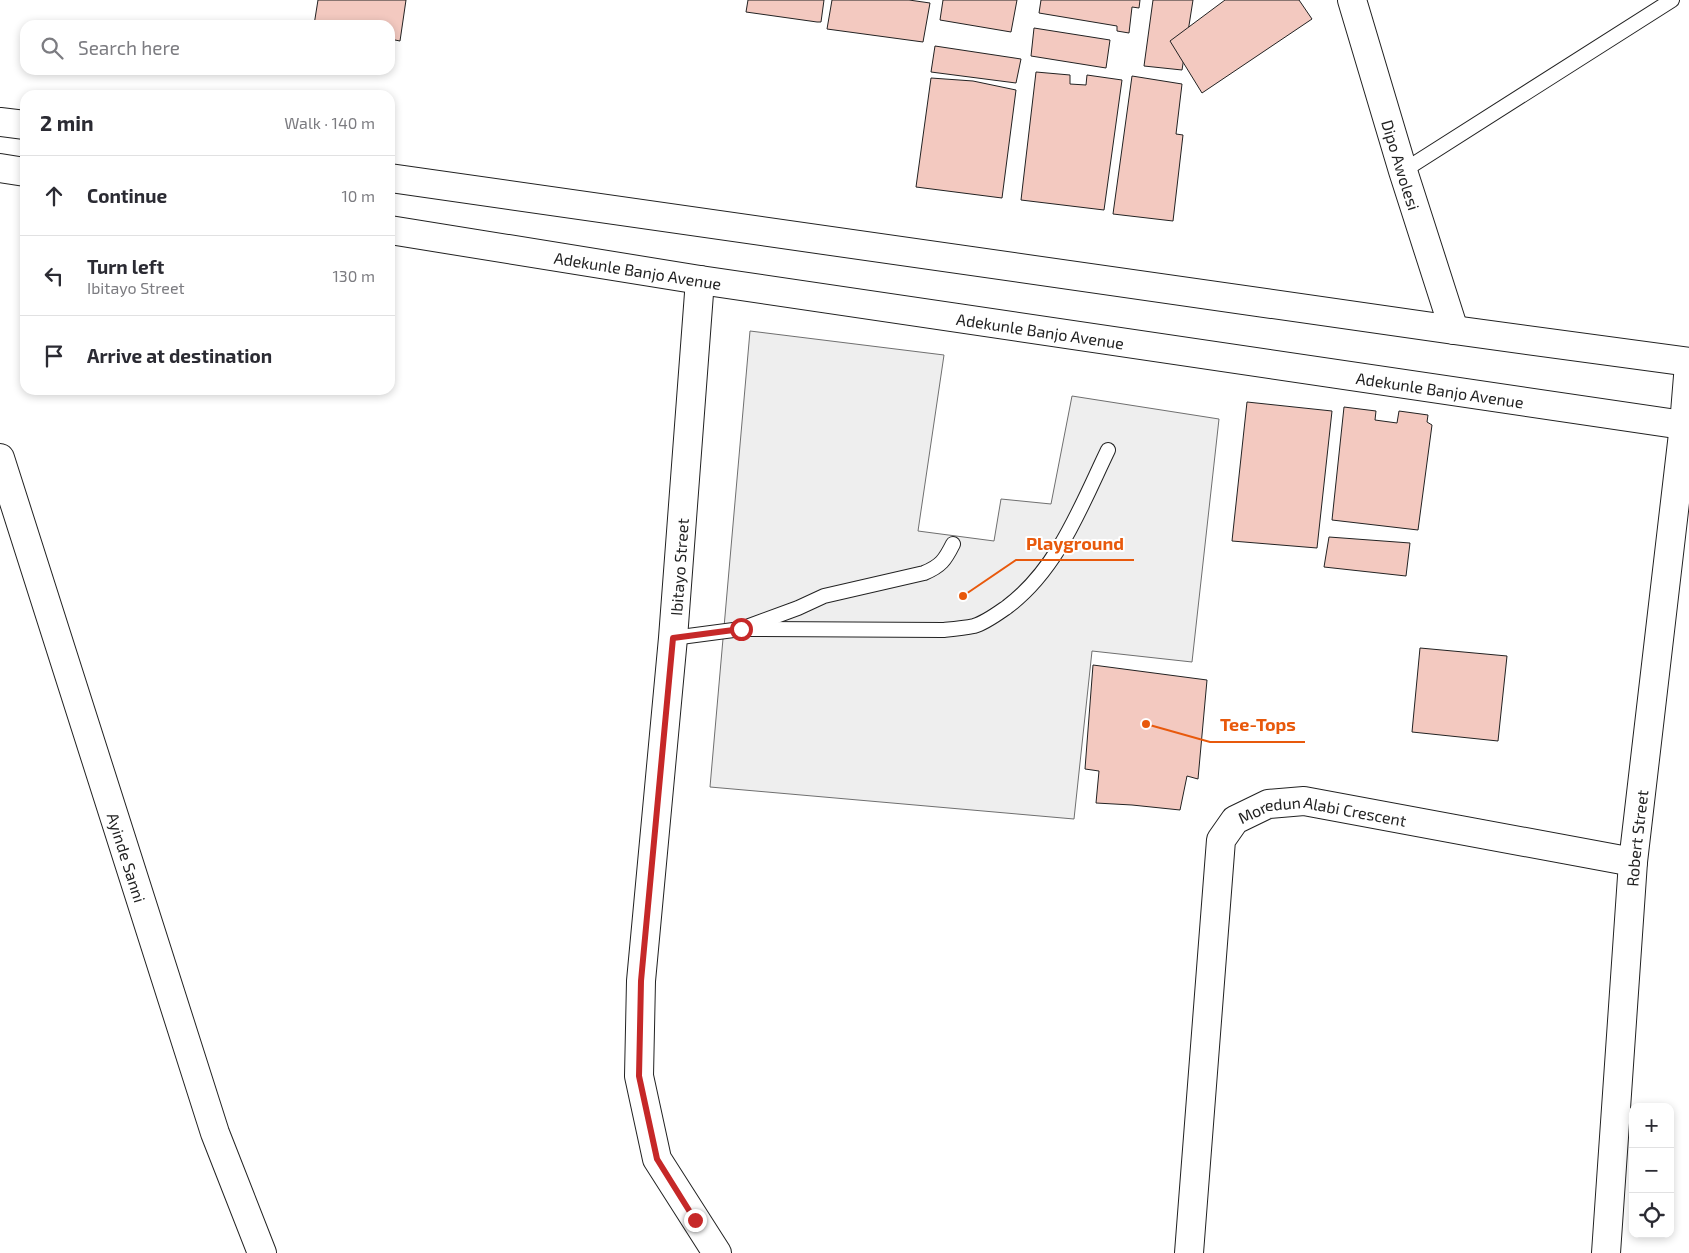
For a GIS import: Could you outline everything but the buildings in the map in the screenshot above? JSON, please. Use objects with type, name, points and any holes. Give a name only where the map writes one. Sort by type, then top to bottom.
[{"type":"street","name":"Dipo Awolesi","points":[[1352,0],[1403,171],[1454,330]]},
{"type":"street","points":[[0,122],[20,124]]},
{"type":"street","points":[[0,168],[20,171]]},
{"type":"street","points":[[395,179],[1689,363]]},
{"type":"street","name":"Adekunle Banjo Avenue","points":[[395,231],[700,280],[1686,425]]},
{"type":"street","name":"Ibitayo Street","points":[[700,280],[673,638],[641,981],[639,1076],[657,1159],[717,1253]]},
{"type":"street","name":"Robert Street","points":[[1606,1253],[1633,862],[1686,425],[1689,363]]},
{"type":"street","name":"Ayinde Sanni","points":[[0,458],[215,1133],[262,1253]]},
{"type":"street","name":"Moredun Alabi Crescent","points":[[1189,1253],[1221,840],[1235,820],[1268,804],[1304,801],[1633,862]]},
{"type":"lane","points":[[1403,171],[1672,0]]},
{"type":"lane","points":[[673,638],[741,629],[943,630],[974,626],[989,619],[1018,599],[1051,561],[1064,541],[1108,450]]},
{"type":"lane","points":[[741,629],[798,608],[824,596],[924,573],[938,568],[953,544]]},
{"type":"shaded area","points":[[750,331],[944,355],[918,531],[994,541],[1001,499],[1051,504],[1072,396],[1219,419],[1192,662],[1092,651],[1074,819],[710,787]]},
{"type":"place","name":"Playground","points":[[963,596]]},
{"type":"place","name":"Tee-Tops","points":[[1146,724]]},
{"type":"route","points":[[695,1220],[657,1159],[639,1076],[641,981],[673,638],[741,629]]}]
